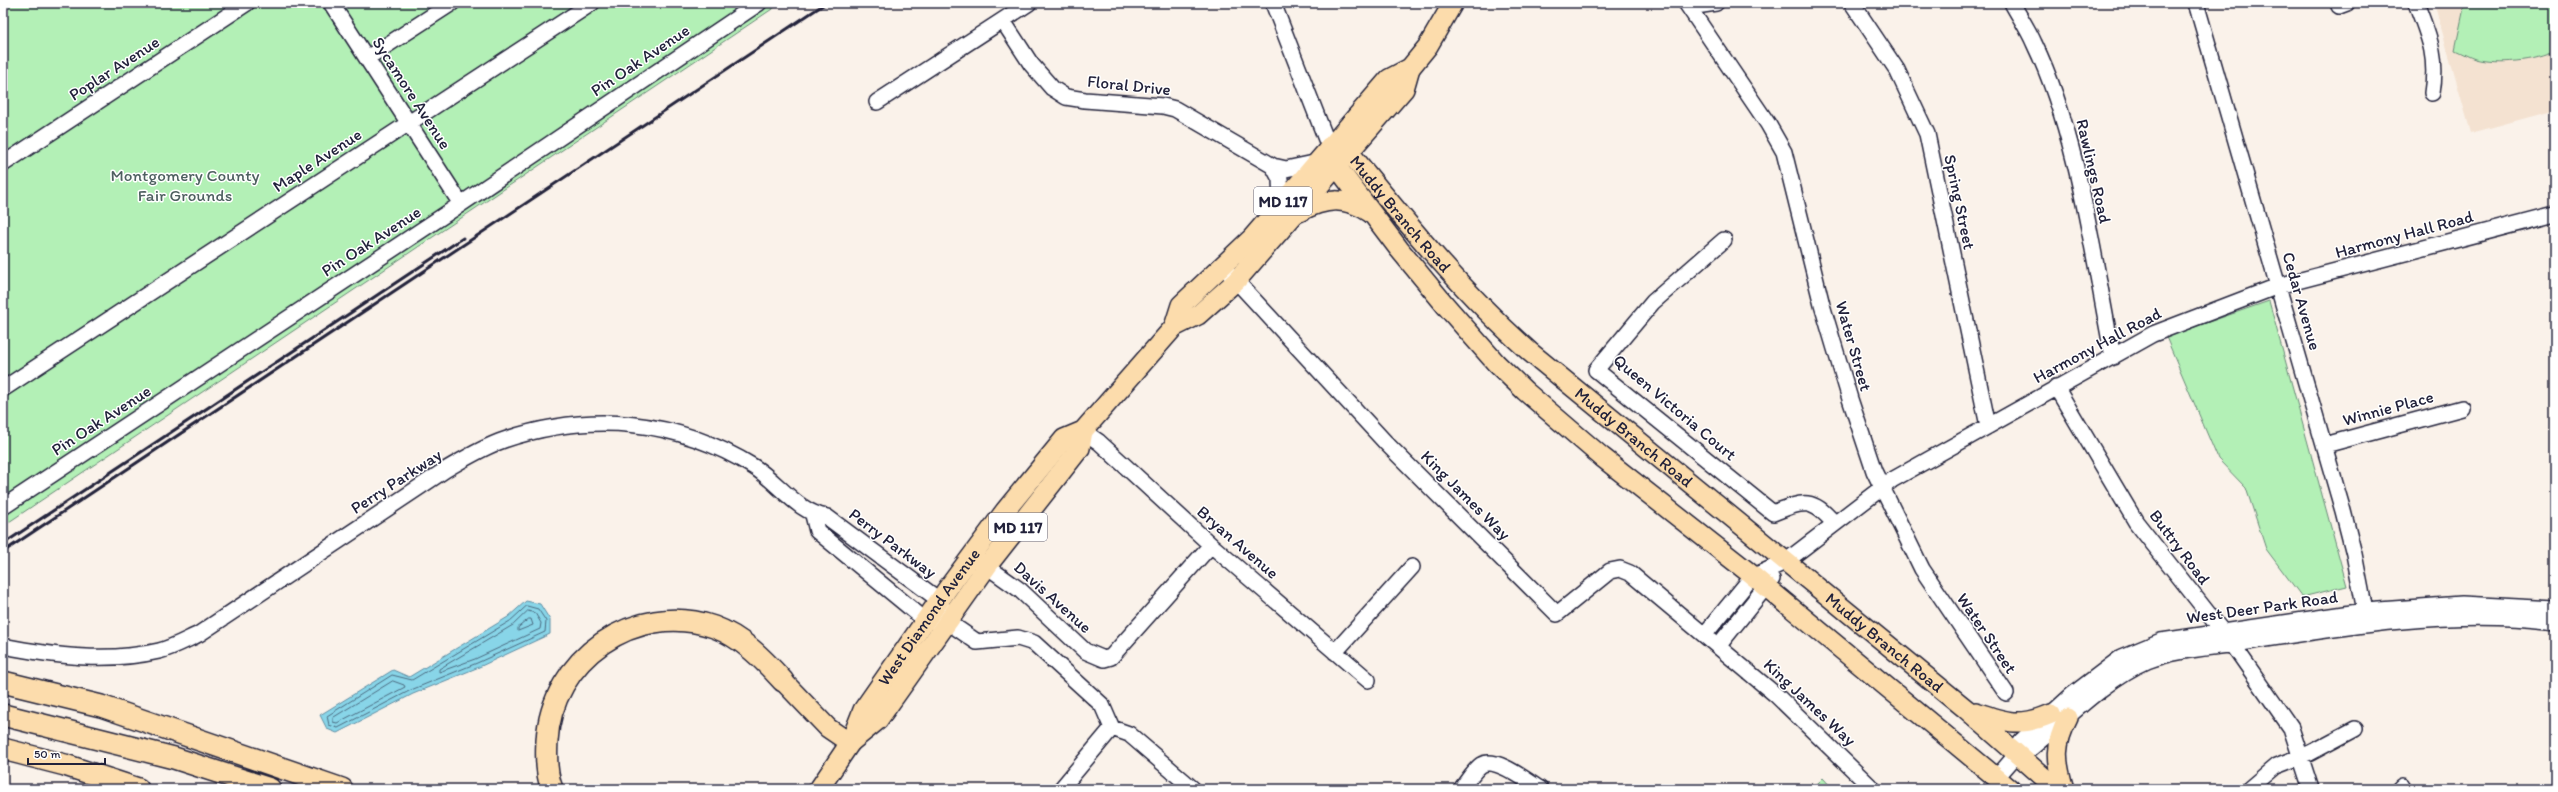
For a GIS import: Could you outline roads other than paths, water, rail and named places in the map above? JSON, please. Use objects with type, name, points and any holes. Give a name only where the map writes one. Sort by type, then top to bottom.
[{"type":"highway","points":[[552,789],[547,764],[548,726],[559,692],[578,662],[612,635],[626,628],[669,621],[714,628],[737,639],[758,655],[783,681]]},
{"type":"highway","points":[[3,682],[101,706],[342,789]]},
{"type":"highway","points":[[3,715],[174,758],[270,789]]},
{"type":"highway","points":[[3,749],[65,765],[138,789]]},
{"type":"main road","name":"West Diamond Avenue","points":[[850,743],[878,720],[948,622],[980,560],[1064,439],[1083,431],[1174,327],[1198,315],[1236,281],[1288,209],[1314,163],[1330,147],[1389,79],[1410,68],[1428,46],[1453,3]]},
{"type":"main road","name":"West Diamond Avenue","points":[[1174,327],[1181,305],[1223,266],[1337,167],[1404,89],[1410,68]]},
{"type":"main road","name":"Muddy Branch Road","points":[[1330,147],[1349,152],[1446,269],[1496,322],[1574,389],[1784,562],[1966,708],[2057,789]]},
{"type":"main road","name":"Muddy Branch Road","points":[[1330,147],[1337,167],[1446,306],[1496,363],[1525,391],[1602,457],[1759,582],[2004,783]]},
{"type":"main road","points":[[1288,209],[1313,205],[1335,199],[1362,206],[1374,214]]},
{"type":"main road","name":"West Diamond Avenue","points":[[819,789],[850,743],[863,710],[925,620],[940,600],[980,560]]},
{"type":"main road","points":[[783,681],[828,728],[850,743]]},
{"type":"main road","points":[[1966,708],[2007,722],[2033,722],[2059,716],[2056,765],[2064,789]]},
{"type":"street","name":"Poplar Avenue","points":[[3,164],[247,3]]},
{"type":"street","name":"Sycamore Avenue","points":[[330,3],[461,204]]},
{"type":"street","points":[[367,58],[452,3]]},
{"type":"street","name":"Maple Avenue","points":[[3,389],[592,3]]},
{"type":"street","name":"Pin Oak Avenue","points":[[3,507],[461,204],[759,3]]},
{"type":"street","points":[[877,102],[1029,3]]},
{"type":"street","points":[[1273,3],[1330,147]]},
{"type":"street","points":[[1687,5],[1716,3]]},
{"type":"street","name":"Spring Street","points":[[1852,3],[1897,70],[1927,134],[1988,426]]},
{"type":"street","name":"Rawlings Road","points":[[2012,3],[2034,43],[2057,99],[2075,163],[2113,356]]},
{"type":"street","name":"Cedar Avenue","points":[[2196,3],[2324,445],[2354,554],[2365,611]]},
{"type":"street","points":[[2416,3],[2434,53],[2436,74],[2432,94]]},
{"type":"street","name":"Water Street","points":[[1687,5],[1764,117],[1784,152],[1822,305],[1844,379],[1882,488],[1922,569],[2006,693]]},
{"type":"street","name":"Floral Drive","points":[[1003,20],[1031,64],[1052,88],[1066,97],[1085,100],[1163,106],[1175,109],[1273,166],[1286,169],[1314,163]]},
{"type":"street","points":[[1273,166],[1280,178],[1288,209]]},
{"type":"street","name":"Harmony Hall Road","points":[[1784,562],[1882,488],[2056,387],[2152,334],[2278,286],[2555,214]]},
{"type":"street","name":"Queen Victoria Court","points":[[1724,240],[1653,302],[1596,370],[1773,513],[1800,503],[1812,503],[1821,508],[1834,523]]},
{"type":"street","name":"King James Way","points":[[1223,266],[1386,443],[1557,614],[1610,571],[1620,569],[1630,573],[1719,645],[1815,731],[1873,789]]},
{"type":"street","name":"Buttry Road","points":[[2056,387],[2136,522],[2202,609],[2233,645],[2291,728],[2311,789]]},
{"type":"street","name":"Winnie Place","points":[[2324,445],[2462,408]]},
{"type":"street","name":"Perry Parkway","points":[[3,646],[100,659],[120,658],[160,651],[199,634],[452,466],[504,440],[554,427],[577,424],[626,423],[677,432],[703,440],[733,454],[764,473],[813,515],[827,517],[940,600],[948,622]]},
{"type":"street","name":"Bryan Avenue","points":[[1083,431],[1099,442],[1211,545],[1368,680]]},
{"type":"street","points":[[813,515],[816,531],[925,620],[948,622]]},
{"type":"street","name":"Davis Avenue","points":[[980,560],[1020,590],[1085,651],[1097,658],[1111,657],[1211,545]]},
{"type":"street","points":[[1705,634],[1759,582],[1784,562]]},
{"type":"street","points":[[1335,652],[1412,567]]},
{"type":"street","points":[[1719,645],[1759,582]]},
{"type":"street","name":"West Deer Park Road","points":[[2059,716],[2105,669],[2140,648],[2161,641],[2365,611],[2462,604],[2555,608]]},
{"type":"street","name":"West Deer Park Road","points":[[2004,783],[2018,754],[2021,741],[2131,669],[2148,661],[2171,654],[2371,625],[2427,620],[2463,618],[2555,622]]},
{"type":"street","name":"West Diamond Avenue","points":[[948,622],[977,642],[1018,638],[1034,643],[1102,705],[1112,728]]},
{"type":"street","points":[[1061,789],[1112,728],[1129,734],[1193,789]]},
{"type":"street","points":[[2249,789],[2276,766],[2300,757],[2355,729]]},
{"type":"street","points":[[1461,789],[1482,765],[1489,763],[1504,766],[1540,789]]},
{"type":"water","points":[[526,601],[540,604],[550,620],[550,634],[479,667],[413,694],[337,733],[327,729],[320,715],[393,670],[409,677],[508,617]]},
{"type":"railway","points":[[3,552],[826,3]]},
{"type":"railway","points":[[3,544],[463,238]]},
{"type":"park label","name":"Montgomery County Fair Grounds","points":[[185,185]]}]
